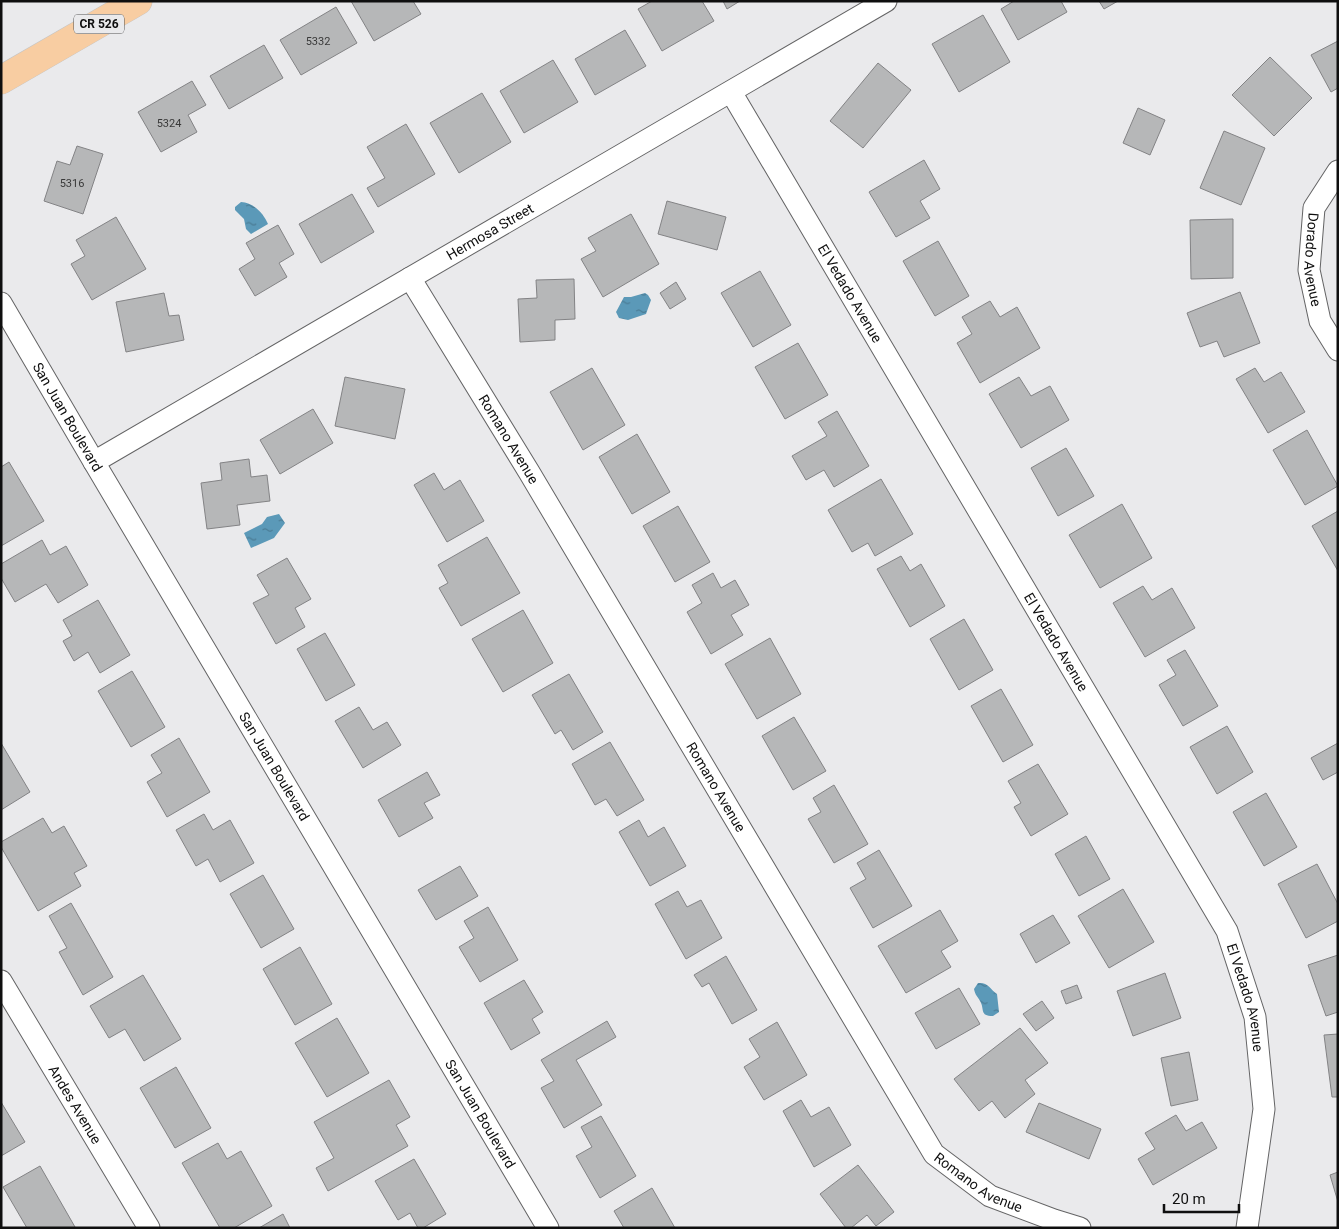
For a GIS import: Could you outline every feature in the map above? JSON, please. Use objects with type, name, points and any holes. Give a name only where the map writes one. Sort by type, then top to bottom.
[{"type":"main road","name":"CR 526","points":[[1,80],[138,1]]},
{"type":"street","name":"Hermosa Street","points":[[94,462],[886,1]]},
{"type":"street","name":"El Vedado Avenue","points":[[731,92],[1227,931],[1255,1017],[1264,1109],[1247,1228]]},
{"type":"street","name":"Dorado Avenue","points":[[1338,171],[1314,208],[1309,270],[1320,321],[1338,350]]},
{"type":"street","name":"Romano Avenue","points":[[410,278],[529,472],[934,1154],[990,1196],[1080,1228]]},
{"type":"street","name":"San Juan Boulevard","points":[[1,303],[548,1228]]},
{"type":"street","name":"Andes Avenue","points":[[1,981],[149,1228]]},
{"type":"water","points":[[241,202],[250,204],[258,209],[268,224],[251,234],[246,229],[244,219],[235,210],[235,207]]},
{"type":"water","points":[[645,293],[651,300],[646,314],[628,320],[619,318],[616,312],[624,297]]},
{"type":"water","points":[[279,514],[285,523],[274,538],[251,548],[244,533],[262,524],[267,517]]},
{"type":"water","points":[[978,983],[987,985],[997,994],[999,1012],[993,1016],[986,1015],[983,1012],[974,989]]},
{"type":"building","points":[[351,1],[413,1],[421,14],[374,41]]},
{"type":"building","points":[[652,1],[702,1],[714,21],[662,51],[638,9]]},
{"type":"building","points":[[723,1],[740,1],[727,9]]},
{"type":"building","points":[[1014,1],[1061,1],[1067,12],[1018,40],[1001,9]]},
{"type":"building","points":[[1099,1],[1118,1],[1104,9]]},
{"type":"building","points":[[336,7],[357,43],[301,75],[280,40]]},
{"type":"building","points":[[983,15],[1010,62],[959,92],[932,44]]},
{"type":"building","points":[[625,30],[646,66],[595,95],[575,59]]},
{"type":"building","points":[[1338,41],[1338,88],[1331,92],[1311,55]]},
{"type":"building","points":[[264,45],[283,78],[229,109],[210,76]]},
{"type":"building","points":[[1270,57],[1312,98],[1274,136],[1232,95]]},
{"type":"building","points":[[553,60],[578,102],[524,133],[500,91]]},
{"type":"building","points":[[878,63],[911,90],[863,148],[830,121]]},
{"type":"building","points":[[192,81],[206,105],[188,115],[197,132],[161,152],[138,112]]},
{"type":"building","points":[[482,93],[511,142],[459,173],[430,123]]},
{"type":"building","points":[[1138,108],[1165,120],[1150,155],[1123,143]]},
{"type":"building","points":[[406,124],[435,174],[378,207],[367,188],[385,178],[367,147]]},
{"type":"building","points":[[1224,131],[1265,148],[1241,205],[1200,188]]},
{"type":"building","points":[[77,146],[103,154],[83,214],[44,201],[57,161],[70,165]]},
{"type":"building","points":[[924,160],[940,189],[920,201],[930,218],[896,237],[869,192]]},
{"type":"building","points":[[352,194],[374,232],[321,263],[299,224]]},
{"type":"building","points":[[667,201],[726,217],[717,250],[658,234]]},
{"type":"building","points":[[631,214],[659,264],[603,297],[581,259],[596,251],[588,238]]},
{"type":"building","points":[[116,217],[146,269],[92,300],[71,264],[85,256],[76,240]]},
{"type":"building","points":[[1233,219],[1233,278],[1191,279],[1190,220]]},
{"type":"building","points":[[278,225],[294,254],[279,263],[287,277],[255,296],[239,269],[255,259],[246,243]]},
{"type":"building","points":[[938,241],[969,296],[935,316],[903,261]]},
{"type":"building","points":[[760,271],[791,325],[753,347],[721,293]]},
{"type":"building","points":[[574,279],[575,319],[555,320],[555,340],[520,342],[518,299],[537,298],[536,280]]},
{"type":"building","points":[[676,282],[686,299],[670,309],[660,293]]},
{"type":"building","points":[[1240,292],[1260,343],[1224,357],[1217,341],[1200,347],[1187,313]]},
{"type":"building","points":[[164,293],[169,316],[179,315],[184,340],[126,352],[116,302]]},
{"type":"building","points":[[990,301],[1000,317],[1017,307],[1040,348],[980,383],[957,343],[972,334],[962,317]]},
{"type":"building","points":[[798,343],[828,395],[785,419],[755,367]]},
{"type":"building","points":[[592,368],[625,425],[583,450],[550,392]]},
{"type":"building","points":[[1255,368],[1264,382],[1281,372],[1305,412],[1268,433],[1236,379]]},
{"type":"building","points":[[345,377],[405,389],[395,439],[335,426]]},
{"type":"building","points":[[1019,377],[1031,396],[1050,386],[1069,420],[1021,448],[989,394]]},
{"type":"building","points":[[313,409],[333,443],[280,474],[260,440]]},
{"type":"building","points":[[837,411],[869,466],[834,487],[824,470],[806,480],[792,456],[827,436],[818,422]]},
{"type":"building","points":[[1307,430],[1338,486],[1305,505],[1273,450]]},
{"type":"building","points":[[637,434],[670,492],[632,514],[599,457]]},
{"type":"building","points":[[1066,448],[1094,496],[1058,516],[1031,468]]},
{"type":"building","points":[[249,459],[251,477],[267,475],[270,501],[237,505],[240,525],[207,529],[201,483],[222,480],[220,463]]},
{"type":"building","points":[[9,462],[44,521],[1,546],[1,467]]},
{"type":"building","points":[[434,473],[444,490],[460,480],[484,521],[447,542],[414,485]]},
{"type":"building","points":[[881,479],[913,534],[875,556],[868,543],[852,552],[828,510]]},
{"type":"building","points":[[1122,504],[1152,558],[1100,588],[1069,535]]},
{"type":"building","points":[[678,506],[710,562],[675,582],[643,526]]},
{"type":"building","points":[[1338,511],[1338,571],[1312,526]]},
{"type":"building","points":[[487,537],[520,593],[461,626],[439,588],[448,583],[438,565]]},
{"type":"building","points":[[42,540],[50,555],[66,546],[88,585],[58,603],[46,584],[15,602],[1,578],[1,564]]},
{"type":"building","points":[[901,556],[910,571],[921,564],[945,606],[910,627],[877,569]]},
{"type":"building","points":[[287,558],[311,599],[295,608],[305,627],[276,644],[253,603],[269,595],[257,575]]},
{"type":"building","points":[[713,573],[721,588],[735,580],[749,605],[731,615],[743,635],[711,654],[687,612],[702,603],[692,585]]},
{"type":"building","points":[[1143,586],[1152,600],[1172,588],[1195,628],[1145,657],[1113,603]]},
{"type":"building","points":[[98,600],[130,655],[100,673],[88,652],[74,661],[63,641],[72,636],[63,620]]},
{"type":"building","points":[[523,610],[553,663],[503,692],[472,639]]},
{"type":"building","points":[[964,619],[993,670],[959,690],[930,639]]},
{"type":"building","points":[[325,633],[355,685],[326,701],[297,649]]},
{"type":"building","points":[[770,638],[801,694],[757,719],[725,664]]},
{"type":"building","points":[[1185,650],[1218,706],[1183,726],[1159,685],[1176,675],[1167,660]]},
{"type":"building","points":[[132,671],[165,727],[131,747],[98,691]]},
{"type":"building","points":[[569,674],[603,732],[573,750],[561,730],[555,734],[532,695]]},
{"type":"building","points":[[1001,689],[1033,745],[1003,762],[971,706]]},
{"type":"building","points":[[359,707],[373,730],[387,722],[401,745],[363,768],[335,721]]},
{"type":"building","points":[[794,717],[826,771],[793,790],[762,736]]},
{"type":"building","points":[[1227,726],[1253,772],[1217,794],[1190,747]]},
{"type":"building","points":[[179,738],[210,792],[167,817],[147,782],[162,773],[151,755]]},
{"type":"building","points":[[610,742],[644,800],[617,816],[606,799],[595,805],[572,764]]},
{"type":"building","points":[[1,743],[30,792],[1,810]]},
{"type":"building","points":[[1338,743],[1338,772],[1323,780],[1311,758]]},
{"type":"building","points":[[1038,764],[1068,814],[1031,836],[1014,807],[1021,803],[1008,781]]},
{"type":"building","points":[[427,772],[440,795],[424,803],[433,818],[399,837],[378,800]]},
{"type":"building","points":[[834,785],[868,844],[834,863],[808,819],[821,812],[813,798]]},
{"type":"building","points":[[1266,793],[1297,847],[1264,866],[1233,812]]},
{"type":"building","points":[[204,814],[213,830],[230,820],[254,863],[220,882],[208,859],[196,866],[176,830]]},
{"type":"building","points":[[43,818],[52,833],[64,826],[87,866],[74,873],[81,886],[38,911],[1,847],[1,842]]},
{"type":"building","points":[[639,820],[648,837],[664,827],[686,866],[650,886],[619,832]]},
{"type":"building","points":[[1086,836],[1110,879],[1079,896],[1055,854]]},
{"type":"building","points":[[879,850],[912,906],[873,928],[850,888],[866,879],[857,863]]},
{"type":"building","points":[[1317,864],[1338,904],[1338,921],[1306,938],[1278,884]]},
{"type":"building","points":[[460,866],[478,896],[436,920],[418,890]]},
{"type":"building","points":[[263,875],[294,929],[261,948],[230,894]]},
{"type":"building","points":[[1123,889],[1154,942],[1109,968],[1078,916]]},
{"type":"building","points":[[678,891],[687,907],[701,900],[722,938],[686,959],[655,904]]},
{"type":"building","points":[[71,903],[113,977],[83,995],[59,952],[67,948],[49,916]]},
{"type":"building","points":[[488,907],[518,960],[480,982],[459,947],[474,938],[464,921]]},
{"type":"building","points":[[940,910],[958,941],[941,951],[951,967],[906,993],[878,946]]},
{"type":"building","points":[[1053,915],[1070,943],[1036,963],[1020,934]]},
{"type":"building","points":[[300,947],[332,1004],[295,1025],[263,969]]},
{"type":"building","points":[[1338,955],[1338,1012],[1326,1016],[1308,965]]},
{"type":"building","points":[[726,956],[757,1010],[732,1024],[709,983],[702,987],[694,975]]},
{"type":"building","points":[[1165,973],[1181,1018],[1133,1036],[1117,991]]},
{"type":"building","points":[[143,975],[181,1039],[144,1061],[125,1029],[109,1038],[90,1006]]},
{"type":"building","points":[[524,980],[543,1012],[532,1019],[540,1033],[511,1050],[484,1003]]},
{"type":"building","points":[[1077,985],[1082,998],[1066,1004],[1061,991]]},
{"type":"building","points":[[959,988],[980,1024],[936,1049],[915,1013]]},
{"type":"building","points":[[1042,1001],[1054,1018],[1036,1031],[1023,1014]]},
{"type":"building","points":[[337,1018],[369,1073],[327,1097],[295,1043]]},
{"type":"building","points":[[607,1021],[616,1037],[576,1060],[602,1105],[564,1128],[541,1088],[554,1081],[541,1060]]},
{"type":"building","points":[[777,1022],[807,1075],[764,1100],[744,1067],[760,1057],[749,1039]]},
{"type":"building","points":[[1020,1028],[1048,1063],[1025,1080],[1035,1094],[1005,1118],[992,1101],[979,1111],[954,1079]]},
{"type":"building","points":[[1338,1034],[1338,1097],[1332,1097],[1324,1035]]},
{"type":"building","points":[[1189,1052],[1198,1100],[1171,1106],[1161,1058]]},
{"type":"building","points":[[176,1067],[211,1128],[175,1148],[140,1088]]},
{"type":"building","points":[[389,1080],[410,1117],[396,1125],[408,1146],[328,1191],[316,1168],[334,1158],[314,1122]]},
{"type":"building","points":[[801,1100],[811,1117],[829,1107],[851,1145],[814,1167],[783,1111]]},
{"type":"building","points":[[1,1102],[25,1142],[1,1156]]},
{"type":"building","points":[[1039,1103],[1101,1129],[1089,1159],[1026,1132]]},
{"type":"building","points":[[1176,1115],[1186,1131],[1202,1122],[1217,1148],[1153,1185],[1138,1159],[1155,1149],[1145,1133]]},
{"type":"building","points":[[601,1116],[636,1176],[600,1198],[576,1156],[592,1147],[581,1127]]},
{"type":"building","points":[[218,1143],[227,1159],[241,1151],[272,1206],[234,1228],[220,1228],[182,1163]]},
{"type":"building","points":[[414,1159],[446,1214],[423,1228],[418,1228],[410,1213],[398,1220],[375,1181]]},
{"type":"building","points":[[858,1165],[894,1212],[876,1226],[867,1215],[851,1228],[846,1228],[820,1194]]},
{"type":"building","points":[[40,1166],[75,1227],[27,1228],[3,1187]]},
{"type":"building","points":[[1338,1172],[1338,1202],[1330,1175]]},
{"type":"building","points":[[652,1188],[675,1228],[624,1228],[614,1211]]},
{"type":"building","points":[[283,1214],[290,1228],[259,1228]]}]
